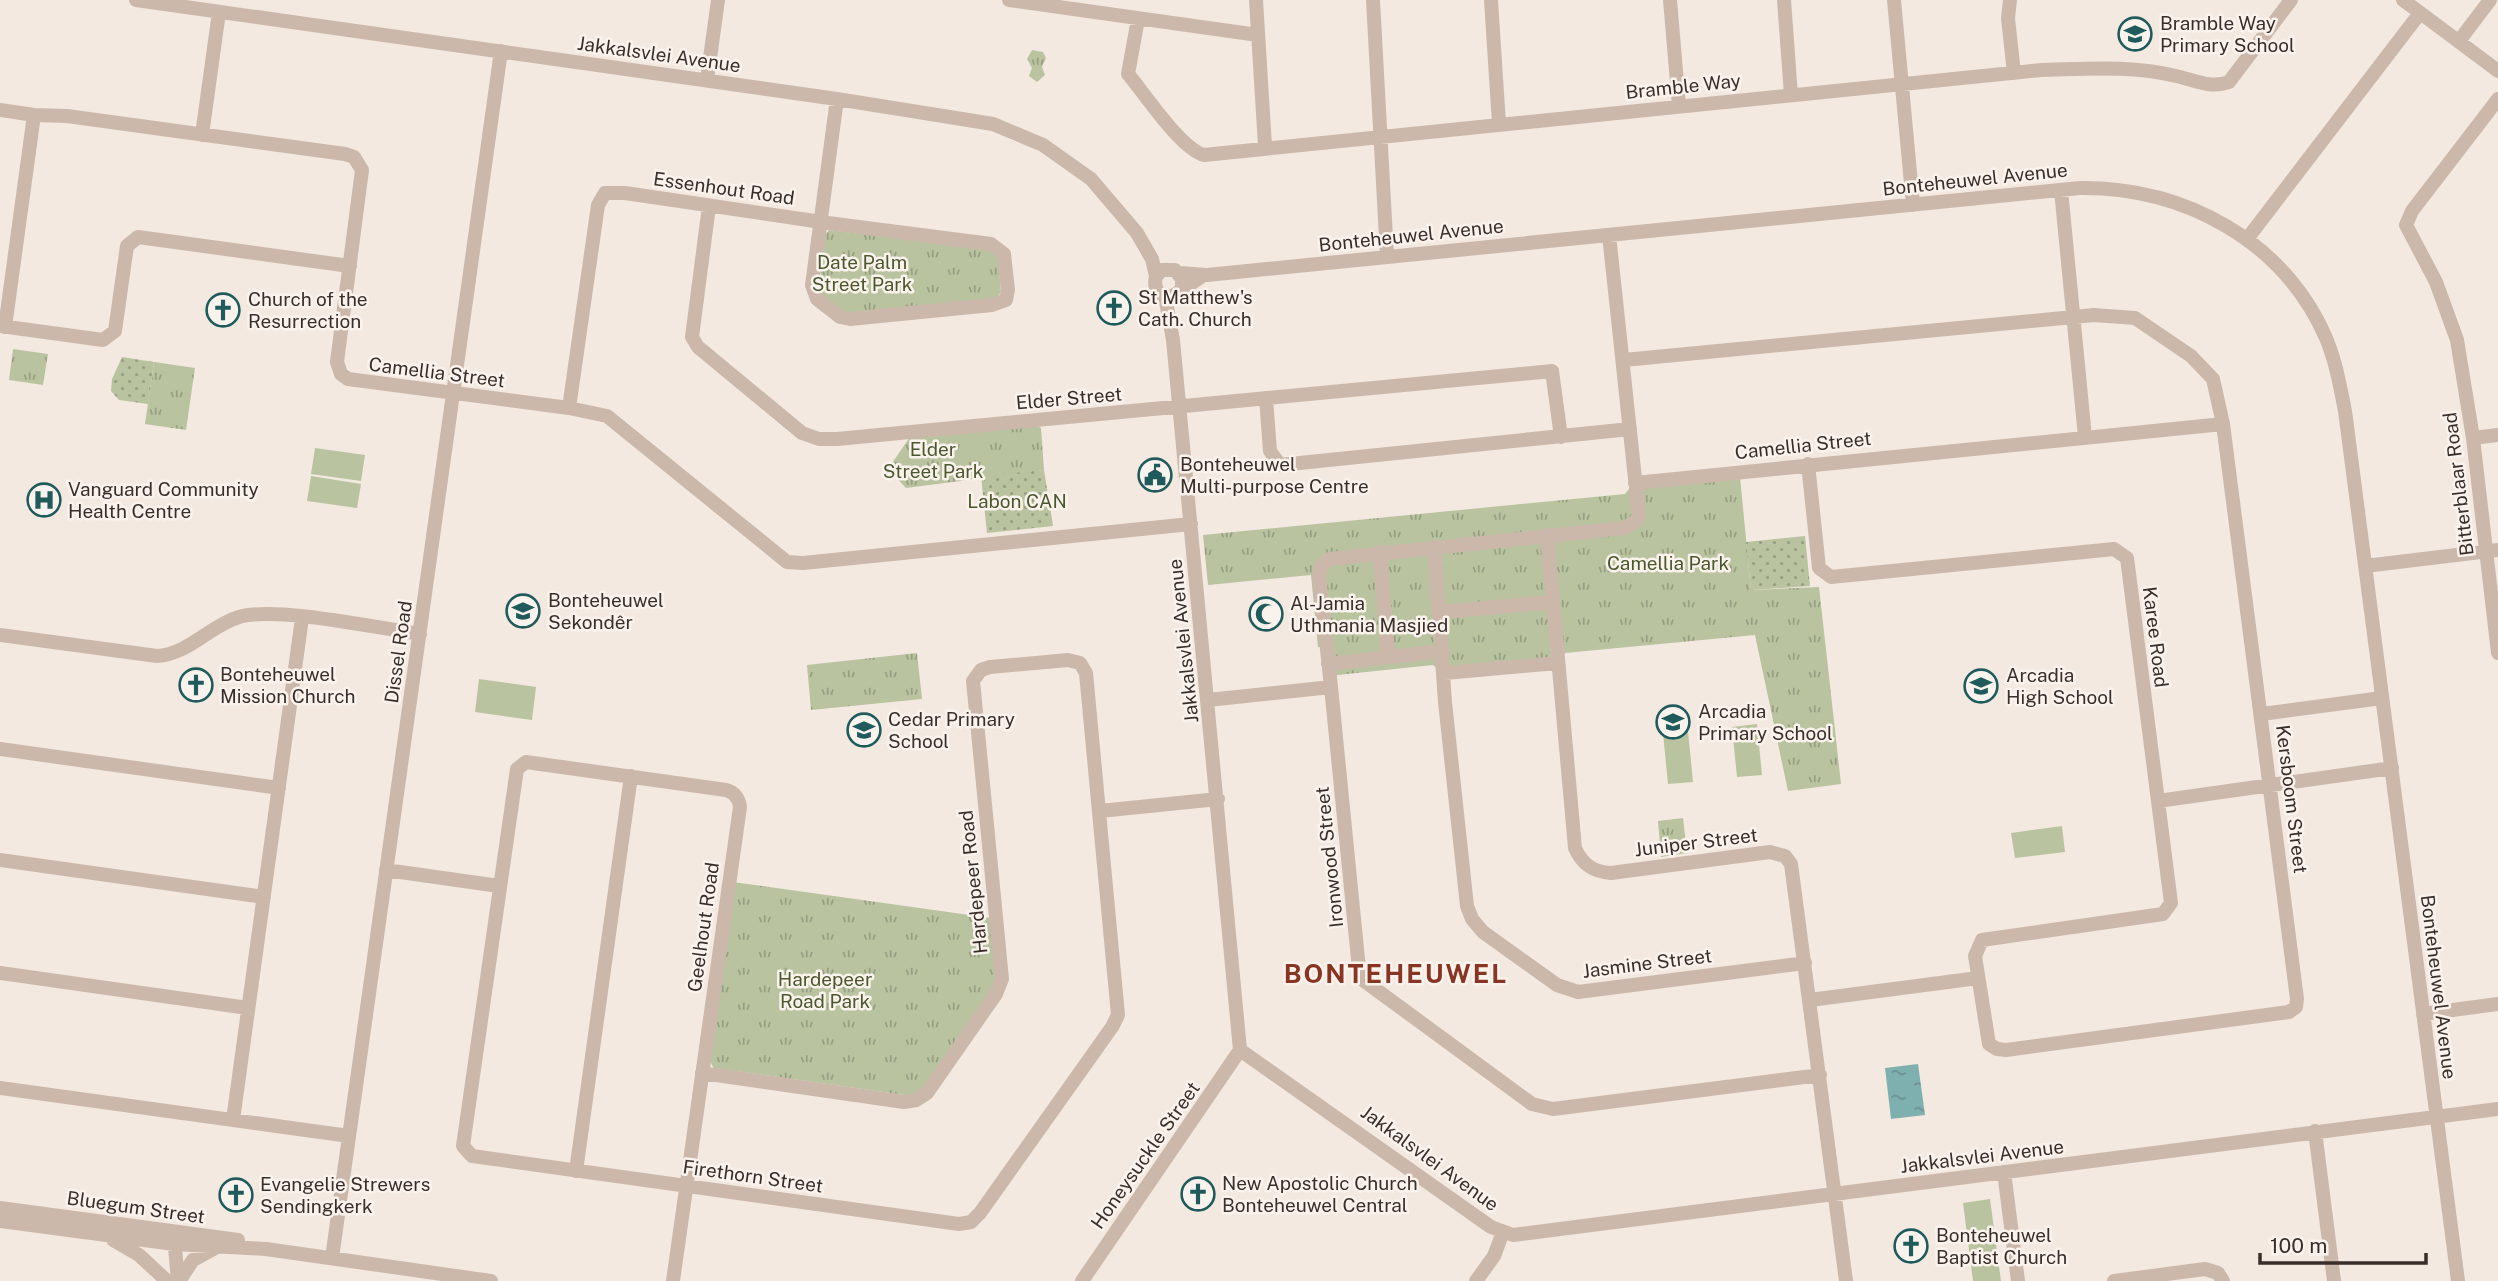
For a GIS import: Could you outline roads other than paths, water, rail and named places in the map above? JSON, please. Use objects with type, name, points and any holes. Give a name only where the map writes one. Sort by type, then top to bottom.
[{"type":"street","name":"Jakkalsvlei Avenue","points":[[136,0],[980,121],[1023,135],[1080,169],[1108,195],[1171,283],[1172,332],[1209,700],[1240,1050],[1503,1232],[1535,1233],[2498,1109]]},
{"type":"street","points":[[707,80],[718,0]]},
{"type":"street","points":[[1009,0],[1258,35]]},
{"type":"street","points":[[1256,0],[1265,146]]},
{"type":"street","points":[[1373,0],[1387,256]]},
{"type":"street","points":[[1491,0],[1499,124]]},
{"type":"street","points":[[1670,0],[1679,106]]},
{"type":"street","points":[[1784,0],[1791,94]]},
{"type":"street","points":[[1894,0],[1913,205]]},
{"type":"street","points":[[2010,0],[2008,23],[2014,73]]},
{"type":"street","name":"Bramble Way","points":[[1138,19],[1128,74],[1196,152],[1204,155],[1265,146],[2014,73],[2128,68],[2175,75],[2216,87],[2229,82],[2291,0]]},
{"type":"street","points":[[2403,0],[2498,71]]},
{"type":"street","points":[[2459,41],[2490,0]]},
{"type":"street","points":[[202,135],[219,12]]},
{"type":"street","points":[[2247,239],[2420,13]]},
{"type":"street","name":"Dissel Road","points":[[332,1258],[501,51]]},
{"type":"street","points":[[820,222],[837,99]]},
{"type":"street","name":"Bitterblaar Road","points":[[2498,99],[2412,211],[2406,226],[2436,282],[2457,340],[2492,550],[2498,653]]},
{"type":"street","name":"Camellia Street","points":[[0,110],[67,116],[354,157],[360,164],[362,177],[337,362],[341,374],[353,381],[598,412],[614,420],[787,562],[803,564],[1191,524]]},
{"type":"street","points":[[34,115],[2,327],[99,340],[109,338],[115,331],[127,246],[138,237],[350,266]]},
{"type":"street","name":"Bonteheuwel Avenue","points":[[1171,283],[1207,275],[1387,256],[2061,190],[2108,188],[2148,194],[2197,210],[2247,239],[2295,287],[2325,338],[2337,370],[2345,411],[2458,1281]]},
{"type":"street","points":[[2061,190],[2085,437]]},
{"type":"street","name":"Essenhout Road","points":[[569,408],[600,197],[612,192],[997,246],[1004,254],[1008,290],[1006,300],[992,305],[858,319],[840,317],[813,292],[820,222]]},
{"type":"street","name":"Elder Street","points":[[709,206],[692,337],[698,346],[802,433],[819,439],[1552,371],[1561,437]]},
{"type":"street","points":[[1388,657],[1380,552],[1624,528],[1634,523],[1640,508],[1635,483],[1609,235]]},
{"type":"street","name":"Kersboom Street","points":[[1623,360],[2074,317],[2135,318],[2191,356],[2213,379],[2223,424],[2262,714],[2298,999],[2296,1007],[2289,1012],[2001,1050],[1993,1047],[1986,1039],[1978,978]]},
{"type":"street","points":[[1266,398],[1270,451],[1280,465],[1630,429]]},
{"type":"street","name":"Camellia Street","points":[[1635,483],[2223,424]]},
{"type":"street","points":[[2473,438],[2498,435]]},
{"type":"street","name":"Karee Road","points":[[1808,464],[1819,568],[1831,577],[2114,549],[2127,558],[2171,903],[2163,914],[1985,938],[1975,951],[1978,978]]},
{"type":"street","points":[[1445,673],[1558,663],[1547,536]]},
{"type":"street","name":"Jasmine Street","points":[[1434,547],[1445,702],[1467,906],[1472,919],[1483,932],[1557,985],[1578,992],[1805,963]]},
{"type":"street","points":[[2365,566],[2492,550]]},
{"type":"street","name":"Ironwood Street","points":[[1380,552],[1337,556],[1322,566],[1320,575],[1359,969],[1371,989],[1542,1109],[1820,1075]]},
{"type":"street","points":[[1440,612],[1553,602]]},
{"type":"street","points":[[0,635],[157,656],[177,652],[237,617],[262,613],[420,634]]},
{"type":"street","points":[[233,1120],[302,618]]},
{"type":"street","points":[[1328,664],[1443,651]]},
{"type":"street","name":"Hardepeer Road","points":[[702,1073],[910,1102],[927,1093],[989,1005],[999,989],[1002,973],[973,685],[981,670],[1068,660],[1083,666],[1086,673],[1100,811]]},
{"type":"street","name":"Juniper Street","points":[[1558,663],[1575,848],[1582,860],[1598,872],[1611,873],[1770,852],[1781,853],[1789,860],[1793,869],[1846,1281]]},
{"type":"street","points":[[1209,700],[1331,687]]},
{"type":"street","points":[[2262,714],[2382,698]]},
{"type":"street","points":[[0,749],[279,789]]},
{"type":"street","name":"Geelhout Road","points":[[521,764],[533,763],[726,790],[733,793],[739,803],[673,1281]]},
{"type":"street","name":"Firethorn Street","points":[[521,764],[517,769],[499,886],[464,1150],[472,1156],[959,1224],[975,1220],[1118,1015],[1100,811]]},
{"type":"street","points":[[2158,801],[2392,768]]},
{"type":"street","points":[[576,1171],[631,776]]},
{"type":"street","points":[[1100,811],[1218,799]]},
{"type":"street","points":[[0,860],[264,897]]},
{"type":"street","points":[[387,870],[499,886]]},
{"type":"street","points":[[0,973],[248,1008]]},
{"type":"street","points":[[1810,1000],[1978,978]]},
{"type":"street","points":[[2423,1014],[2498,1004]]},
{"type":"street","name":"Honeysuckle Street","points":[[1082,1281],[1240,1050]]},
{"type":"street","points":[[0,1088],[349,1136]]},
{"type":"street","points":[[2315,1131],[2334,1281]]},
{"type":"street","points":[[2004,1172],[2018,1281]]},
{"type":"street","name":"Bluegum Street","points":[[0,1208],[220,1248],[266,1249],[434,1277],[491,1281]]},
{"type":"street","name":"Bluegum Street","points":[[0,1221],[102,1235],[243,1241],[266,1249]]},
{"type":"street","points":[[1476,1281],[1494,1256],[1503,1232]]},
{"type":"street","points":[[102,1235],[139,1255],[167,1281]]},
{"type":"street","points":[[174,1238],[178,1281]]},
{"type":"street","points":[[178,1281],[198,1256],[220,1248]]},
{"type":"street","points":[[2114,1281],[2205,1269],[2218,1273],[2223,1281]]},
{"type":"water","points":[[1918,1064],[1925,1115],[1891,1119],[1885,1068]]},
{"type":"place","name":"Bramble Way Primary School","points":[[2135,34]]},
{"type":"place","name":"St Matthew's Cath. Church","points":[[1114,308]]},
{"type":"place","name":"Church of the Resurrection","points":[[223,310]]},
{"type":"place","name":"Bonteheuwel Multi-purpose Centre","points":[[1155,475]]},
{"type":"place","name":"Vanguard Community Health Centre","points":[[44,500]]},
{"type":"place","name":"Bonteheuwel Sekondêr","points":[[523,611]]},
{"type":"place","name":"Al-Jamia Uthmania Masjied","points":[[1266,614]]},
{"type":"place","name":"Bonteheuwel Mission Church","points":[[196,685]]},
{"type":"place","name":"Arcadia High School","points":[[1981,686]]},
{"type":"place","name":"Arcadia Primary School","points":[[1673,722]]},
{"type":"place","name":"Cedar Primary School","points":[[864,730]]},
{"type":"place","name":"New Apostolic Church Bonteheuwel Central","points":[[1198,1194]]},
{"type":"place","name":"Evangelie Strewers Sendingkerk","points":[[236,1195]]},
{"type":"place","name":"Bonteheuwel Baptist Church","points":[[1911,1246]]},
{"type":"district","name":"BONTEHEUWEL","points":[[1396,974]]},
{"type":"park label","name":"Date Palm Street Park","points":[[862,273]]},
{"type":"park label","name":"Elder Street Park","points":[[933,460]]},
{"type":"park label","name":"Labon CAN","points":[[1017,501]]},
{"type":"park label","name":"Camellia Park","points":[[1668,563]]},
{"type":"park label","name":"Hardepeer Road Park","points":[[825,990]]}]
